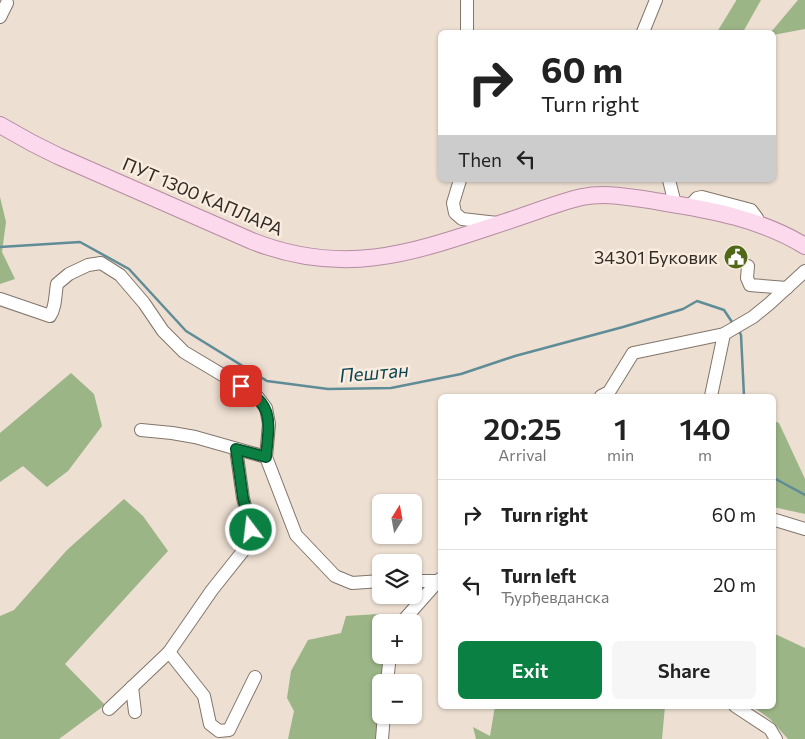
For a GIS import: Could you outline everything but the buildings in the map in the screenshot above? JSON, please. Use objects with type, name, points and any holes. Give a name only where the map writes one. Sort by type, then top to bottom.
[{"type":"main road","name":"ПУТ 1300 КАПЛАРА","points":[[0,125],[32,144],[244,238],[263,246],[298,255],[335,260],[363,260],[386,257],[500,224],[573,199],[591,196],[618,196],[682,205],[727,214],[758,223],[786,235],[805,246]]},
{"type":"street","points":[[467,0],[467,30]]},
{"type":"street","points":[[643,30],[656,0]]},
{"type":"street","points":[[0,17],[7,3]]},
{"type":"street","points":[[459,182],[454,203],[455,213],[462,219],[500,224]]},
{"type":"street","points":[[670,182],[682,205]]},
{"type":"street","points":[[0,299],[50,316],[54,310],[57,284],[69,274],[88,265],[101,263],[120,275],[144,303],[163,331],[184,352],[256,395],[266,408],[269,424],[266,457],[296,535],[335,576],[352,583],[372,581]]},
{"type":"street","points":[[748,266],[746,278],[750,285],[787,288]]},
{"type":"street","points":[[609,394],[633,353],[724,334],[752,317],[805,272]]},
{"type":"street","points":[[711,394],[724,334]]},
{"type":"street","points":[[141,430],[195,437],[266,457]]},
{"type":"street","points":[[109,709],[169,652],[212,590],[251,541],[251,530],[243,498],[236,449]]},
{"type":"street","points":[[776,520],[805,529]]},
{"type":"street","points":[[422,581],[438,580]]},
{"type":"street","points":[[409,614],[438,581]]},
{"type":"street","points":[[169,652],[204,696],[210,724],[219,731],[229,730],[256,677]]},
{"type":"street","points":[[132,687],[135,712]]},
{"type":"street","points":[[740,709],[770,729],[776,739]]},
{"type":"street","points":[[382,739],[383,724]]},
{"type":"green space","points":[[761,0],[744,30],[718,30],[736,1]]},
{"type":"green space","points":[[798,0],[805,0],[805,29],[776,34],[776,30],[773,30]]},
{"type":"green space","points":[[0,197],[6,222],[2,252],[15,279],[0,284]]},
{"type":"green space","points":[[71,373],[94,394],[102,426],[68,471],[47,487],[23,466],[0,482],[0,433]]},
{"type":"green space","points":[[776,422],[779,423],[805,479],[805,514],[776,508]]},
{"type":"green space","points":[[124,499],[143,516],[168,551],[65,664],[105,705],[59,739],[0,739],[0,616],[14,610],[67,550]]},
{"type":"green space","points":[[372,614],[372,664],[384,664],[383,674],[372,674],[372,724],[378,724],[377,739],[288,739],[294,711],[287,698],[291,671],[308,640],[341,633],[346,616]]},
{"type":"green space","points":[[776,634],[805,648],[805,739],[788,739],[770,719],[756,709],[776,709]]},
{"type":"green space","points":[[494,709],[665,709],[662,739],[476,739],[473,727],[490,736]]},
{"type":"waterway","name":"Пештан","points":[[0,247],[80,242],[129,269],[186,331],[267,381],[328,389],[391,388],[461,374],[515,356],[683,309],[697,301],[724,310],[734,325]]},
{"type":"waterway","name":"Пештан","points":[[739,331],[741,335],[744,394]]},
{"type":"waterway","name":"Пештан","points":[[776,479],[805,495]]},
{"type":"place","name":"34301 Буковик","points":[[736,257]]},
{"type":"route","points":[[241,386],[256,395],[266,408],[269,424],[266,457],[236,449],[243,498],[251,530]]}]
